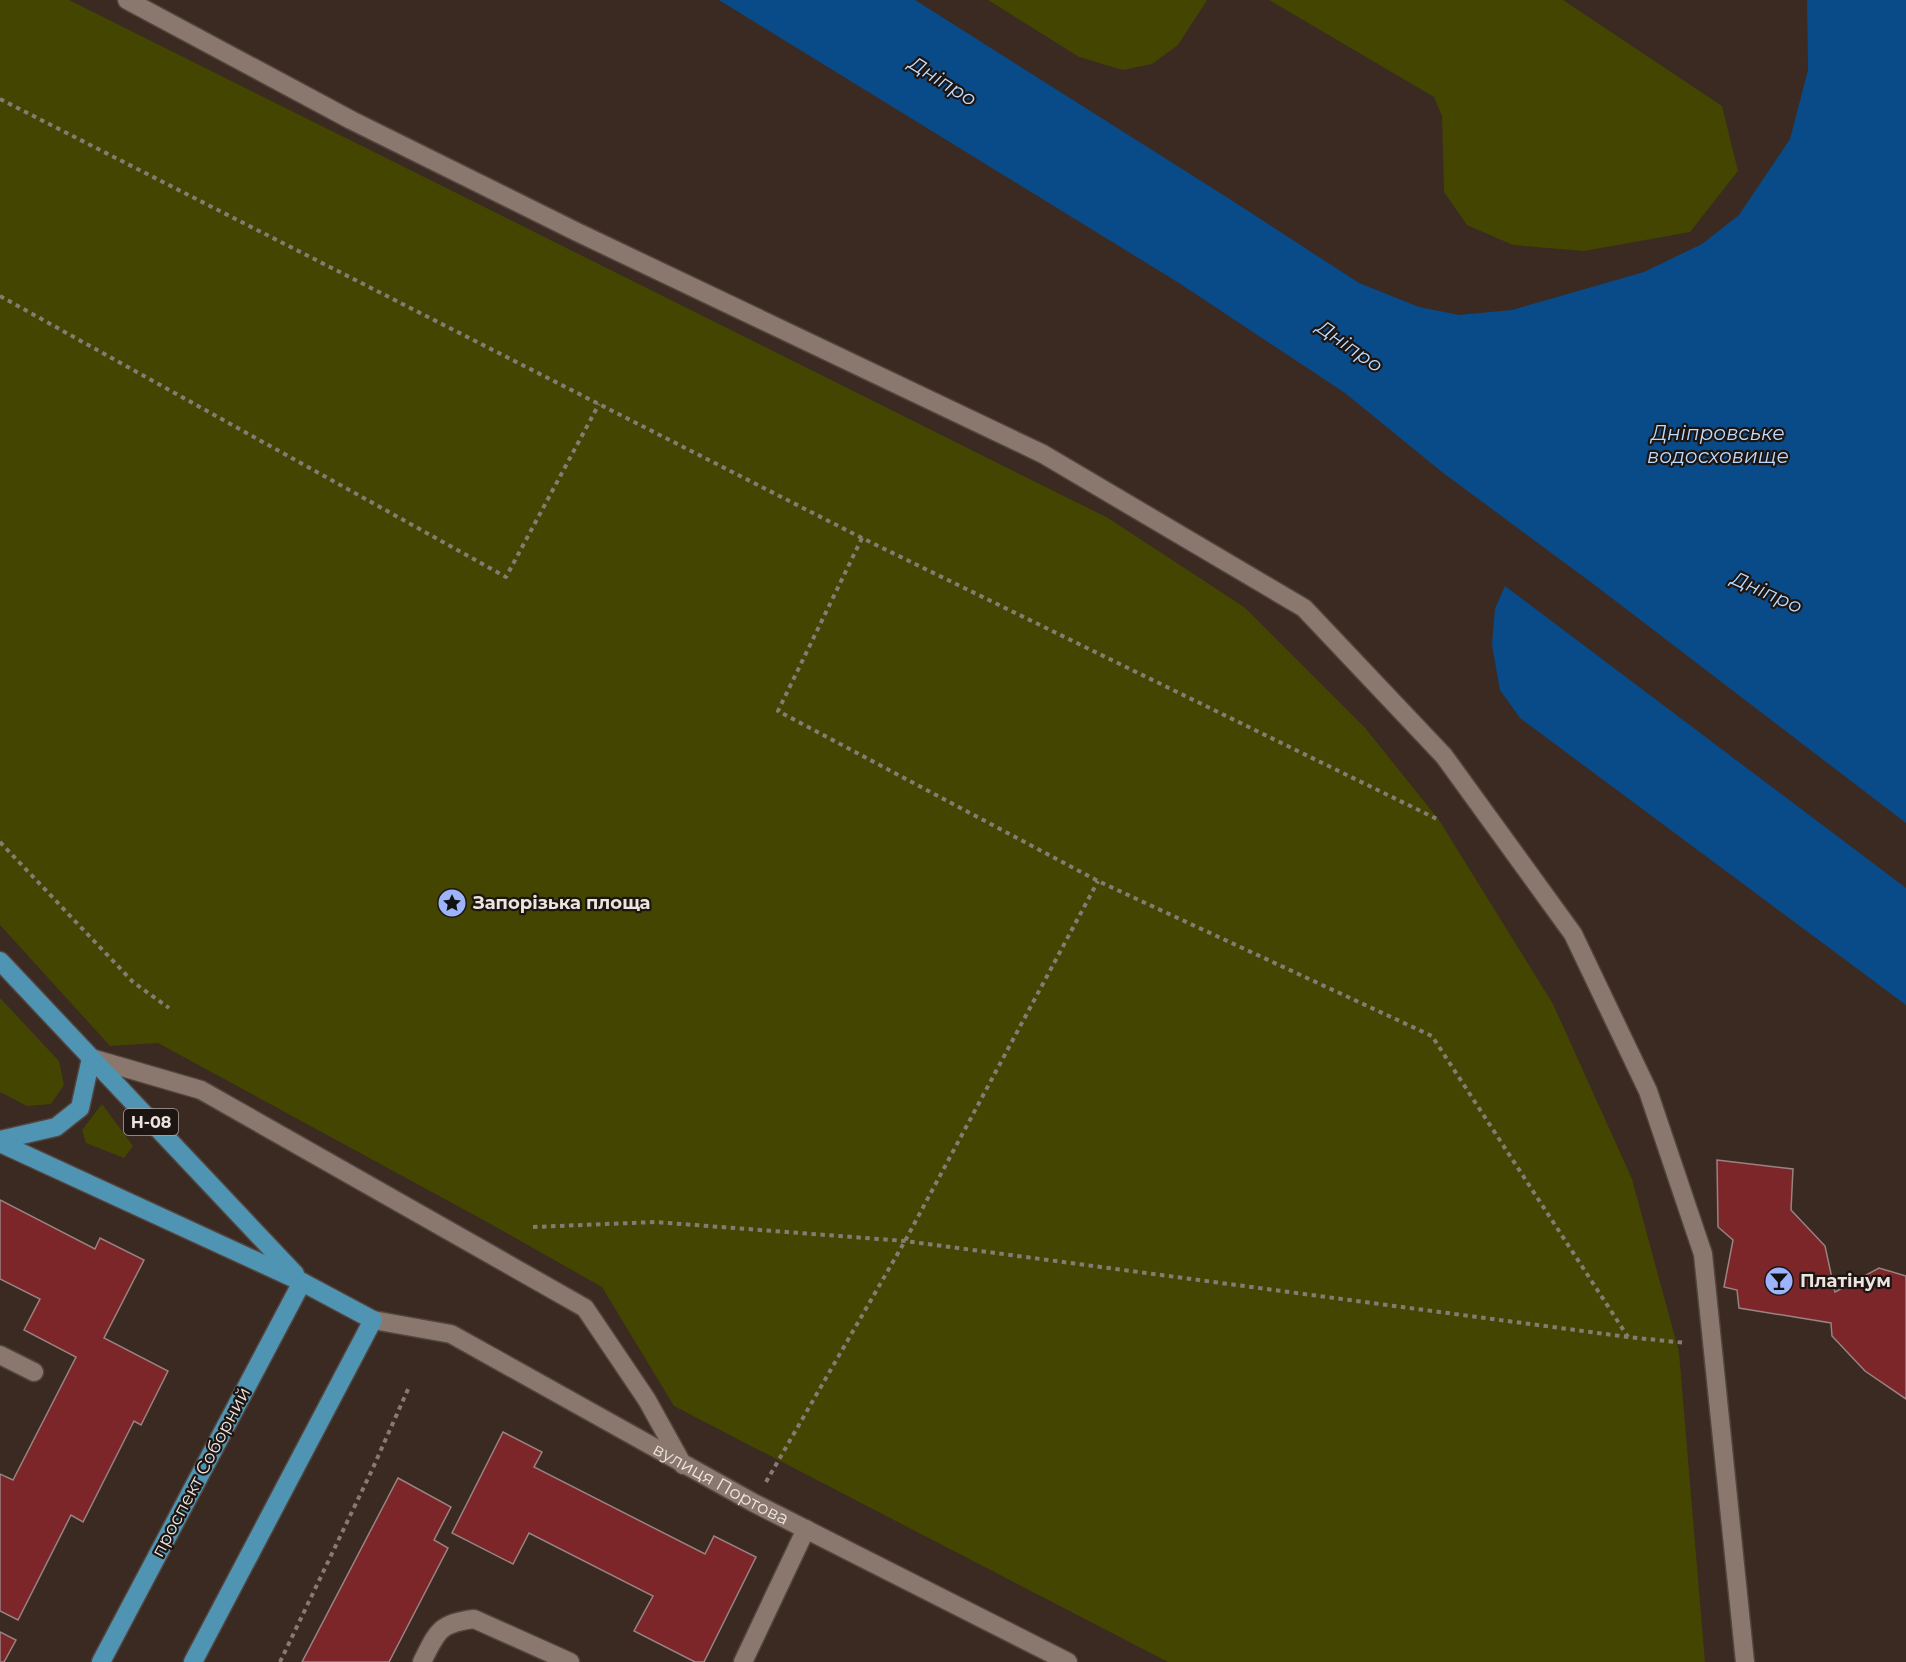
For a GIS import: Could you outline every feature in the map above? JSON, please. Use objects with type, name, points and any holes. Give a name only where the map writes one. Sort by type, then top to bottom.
[{"type":"main road","name":"Н-08","points":[[0,961],[302,1282]]},
{"type":"main road","points":[[0,1142],[56,1127],[80,1108],[91,1058]]},
{"type":"main road","name":"Н-08","points":[[0,1142],[302,1282],[374,1320]]},
{"type":"main road","name":"проспект Соборний","points":[[101,1662],[302,1282]]},
{"type":"main road","points":[[193,1662],[374,1320]]},
{"type":"street","points":[[127,0],[371,131],[1043,454],[1304,608],[1444,756],[1573,934],[1652,1101],[1703,1254],[1745,1662]]},
{"type":"street","points":[[91,1058],[201,1090],[585,1308],[647,1400],[683,1465]]},
{"type":"street","name":"вулиця Портова","points":[[374,1320],[451,1334],[754,1503],[1068,1662]]},
{"type":"street","points":[[0,1354],[34,1372]]},
{"type":"street","points":[[743,1662],[806,1529]]},
{"type":"street","points":[[422,1662],[436,1635],[445,1626],[457,1621],[474,1619],[570,1662]]},
{"type":"path","points":[[0,99],[862,538],[1439,820]]},
{"type":"path","points":[[0,296],[506,577],[599,404]]},
{"type":"path","points":[[862,538],[778,711],[1098,881],[1432,1036],[1628,1337]]},
{"type":"path","points":[[0,842],[133,982],[169,1008]]},
{"type":"path","points":[[754,1503],[905,1241],[1098,881]]},
{"type":"path","points":[[533,1227],[655,1222],[905,1241],[1628,1337],[1711,1345]]},
{"type":"path","points":[[280,1662],[409,1387]]},
{"type":"shaded area","points":[[0,0],[69,0],[1108,518],[1244,607],[1366,729],[1439,820],[1553,1004],[1632,1179],[1679,1352],[1705,1662],[1168,1662],[674,1406],[602,1287],[158,1043],[110,1046],[0,925]]},
{"type":"shaded area","points":[[988,0],[1207,0],[1178,45],[1152,64],[1123,70],[1079,57]]},
{"type":"shaded area","points":[[1269,0],[1563,0],[1722,106],[1738,171],[1690,232],[1584,251],[1513,245],[1467,225],[1444,192],[1442,116],[1434,97]]},
{"type":"shaded area","points":[[0,998],[59,1061],[64,1085],[51,1104],[27,1106],[0,1092]]},
{"type":"shaded area","points":[[102,1104],[133,1146],[124,1158],[86,1143],[82,1130]]},
{"type":"water","name":"Дніпровське водосховище","points":[[719,0],[915,0],[1359,283],[1419,307],[1459,315],[1512,310],[1644,272],[1702,244],[1739,215],[1790,139],[1808,70],[1807,0],[1906,0],[1906,823],[1596,586],[1442,472],[1345,393],[1179,283]]},
{"type":"water","points":[[1505,586],[1906,888],[1906,1005],[1520,718],[1500,690],[1492,645],[1495,609]]},
{"type":"building","name":"Платінум","points":[[1717,1160],[1793,1169],[1791,1210],[1825,1246],[1835,1292],[1879,1268],[1906,1276],[1906,1399],[1865,1371],[1832,1336],[1831,1323],[1739,1308],[1737,1290],[1724,1287],[1733,1240],[1718,1227]]},
{"type":"building","points":[[0,1200],[95,1249],[100,1238],[144,1260],[104,1338],[168,1371],[141,1425],[134,1421],[83,1522],[71,1515],[18,1620],[0,1611],[0,1474],[13,1480],[76,1357],[24,1330],[40,1299],[0,1279]]},
{"type":"building","points":[[503,1432],[542,1452],[534,1467],[705,1554],[714,1536],[756,1557],[704,1662],[695,1662],[634,1631],[653,1596],[529,1533],[513,1564],[452,1533]]},
{"type":"building","points":[[398,1478],[451,1507],[434,1540],[448,1548],[389,1662],[302,1662]]},
{"type":"building","points":[[0,1632],[16,1640],[4,1662],[0,1662]]},
{"type":"place","name":"Запорізька площа","points":[[452,903]]},
{"type":"place","name":"Платінум","points":[[1779,1281]]},
{"type":"water label","name":"Дніпро","points":[[943,81]]},
{"type":"water label","name":"Дніпро","points":[[1350,346]]},
{"type":"water label","name":"Дніпро","points":[[1767,592]]}]
